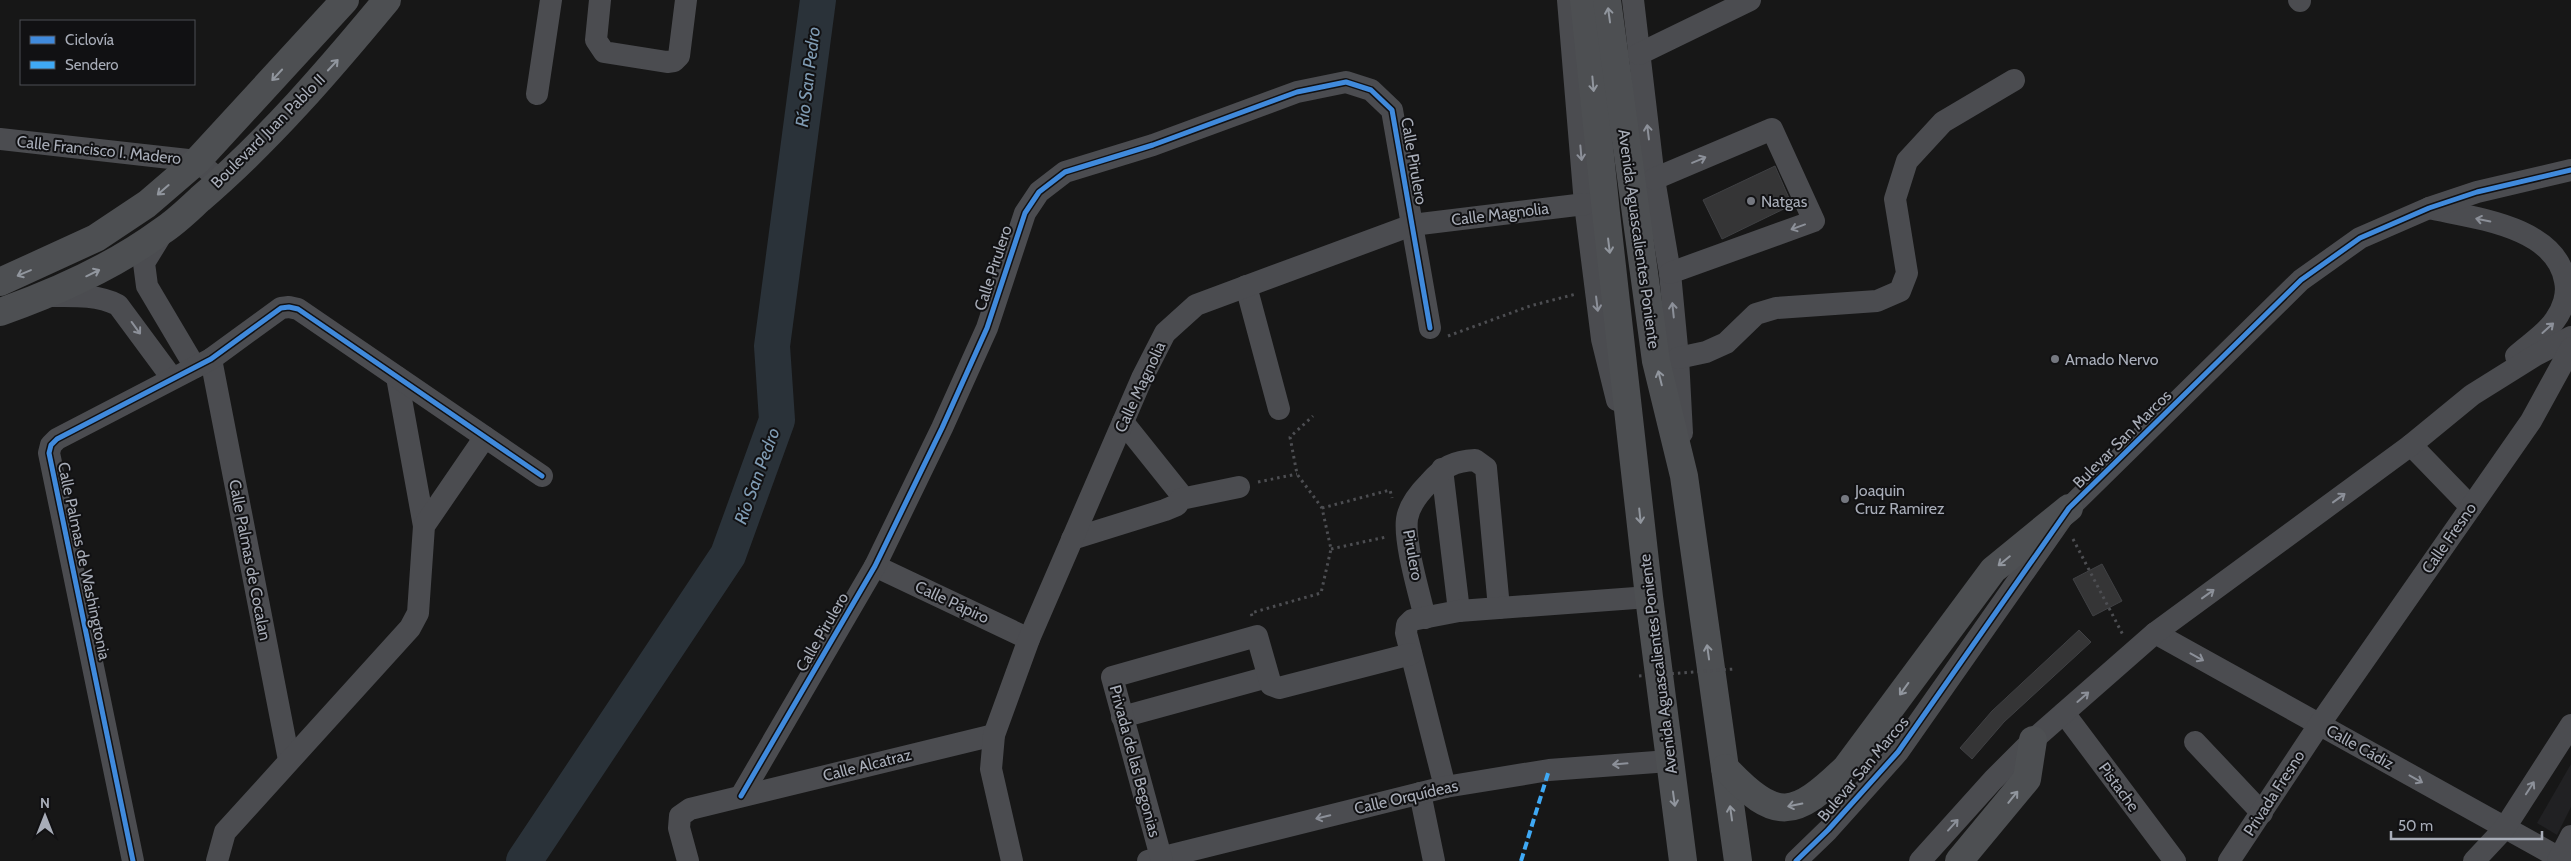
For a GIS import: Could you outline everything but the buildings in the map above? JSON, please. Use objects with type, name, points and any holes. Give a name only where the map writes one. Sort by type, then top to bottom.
[{"type":"main road","name":"Boulevard Juan Pablo II","points":[[0,282],[26,272],[96,238],[147,204],[197,161],[345,0]]},
{"type":"main road","name":"Boulevard Juan Pablo II","points":[[0,312],[47,296],[106,267],[163,231],[240,165],[339,58],[387,0]]},
{"type":"main road","name":"Avenida Aguascalientes Poniente","points":[[1584,0],[1649,596],[1683,861]]},
{"type":"main road","name":"Avenida Aguascalientes Poniente","points":[[1607,0],[1656,361],[1684,476],[1738,861]]},
{"type":"main road","points":[[1725,768],[1749,793],[1764,803],[1781,807],[1798,806],[1816,796],[1846,768],[1993,570],[2066,513]]},
{"type":"main road","points":[[1959,861],[2027,779],[2033,740]]},
{"type":"street","points":[[537,94],[551,0]]},
{"type":"street","points":[[600,0],[596,40],[604,52],[667,62],[674,61],[679,56],[686,0]]},
{"type":"street","name":"Avenida Aguascalientes Poniente","points":[[1568,0],[1585,204],[1602,339],[1635,468]]},
{"type":"street","name":"Avenida Aguascalientes Poniente","points":[[1633,0],[1654,179],[1670,273],[1678,358],[1684,476]]},
{"type":"street","points":[[1639,54],[1750,0]]},
{"type":"street","points":[[1678,358],[1706,352],[1726,343],[1756,314],[1776,308],[1842,305],[1877,301],[1900,291],[1907,273],[1896,199],[1907,161],[1942,122],[2014,80]]},
{"type":"street","name":"Calle Pirulero","points":[[741,796],[875,566],[942,428],[987,328],[1025,213],[1039,192],[1065,172],[1153,145],[1297,92],[1346,82],[1372,90],[1392,110],[1412,225],[1436,333]]},
{"type":"street","points":[[1654,179],[1772,129],[1814,221],[1670,273]]},
{"type":"street","name":"Calle Francisco I. Madero","points":[[0,140],[197,161],[221,181]]},
{"type":"street","name":"Bulevar San Marcos","points":[[1796,861],[1828,830],[1898,752],[2066,513],[2301,280],[2360,238],[2429,208],[2477,192],[2571,170]]},
{"type":"street","name":"Calle Magnolia","points":[[1005,860],[991,769],[994,735],[1029,639],[1142,378],[1165,333],[1196,305],[1412,225],[1585,204]]},
{"type":"street","points":[[1920,861],[1993,780],[2033,740],[2155,633],[2411,445],[2472,395],[2555,322],[2564,304],[2566,285],[2563,269],[2551,251],[2505,225],[2429,208]]},
{"type":"street","name":"Calle Palmas de Cocalan","points":[[163,231],[144,263],[147,286],[203,363],[290,760]]},
{"type":"street","points":[[1246,286],[1279,409]]},
{"type":"street","points":[[47,296],[80,296],[108,300],[118,305],[172,378]]},
{"type":"street","name":"Calle Palmas de Washingtonia","points":[[133,861],[49,453],[51,445],[57,439],[203,363],[281,308],[290,307],[298,310],[542,476]]},
{"type":"street","points":[[2472,395],[2536,355],[2571,338]]},
{"type":"street","name":"Calle Fresno","points":[[2319,725],[2531,421],[2571,348]]},
{"type":"street","points":[[218,861],[225,832],[410,628],[418,613],[424,526],[397,377]]},
{"type":"street","points":[[1072,539],[1177,506],[1181,499],[1179,492],[1123,422]]},
{"type":"street","points":[[424,526],[485,436]]},
{"type":"street","points":[[2411,445],[2471,507]]},
{"type":"street","name":"Pirulero","points":[[1425,618],[1407,525],[1418,495],[1442,469],[1459,461],[1475,460],[1486,468],[1500,608]]},
{"type":"street","points":[[1442,469],[1459,611]]},
{"type":"street","points":[[1181,499],[1239,487]]},
{"type":"street","name":"Calle Pápiro","points":[[875,566],[1029,639]]},
{"type":"street","points":[[1446,787],[1411,654],[1407,625],[1412,620],[1459,611],[1649,596]]},
{"type":"street","name":"Calle Cádiz","points":[[2155,633],[2561,860]]},
{"type":"street","points":[[1257,636],[1271,685],[1279,688],[1411,654]]},
{"type":"street","name":"Privada de las Begonias","points":[[1157,860],[1112,677],[1257,636]]},
{"type":"street","points":[[1122,717],[1268,677]]},
{"type":"street","name":"Pistache","points":[[2064,713],[2175,861]]},
{"type":"street","name":"Privada Fresno","points":[[2229,861],[2319,725]]},
{"type":"street","points":[[2474,861],[2504,828],[2571,725]]},
{"type":"street","name":"Calle Alcatraz","points":[[688,861],[679,828],[680,816],[690,809],[994,735]]},
{"type":"street","points":[[2194,742],[2262,813]]},
{"type":"street","name":"Calle Orquídeas","points":[[1157,860],[1420,792],[1549,770],[1669,761]]},
{"type":"street","points":[[1420,792],[1434,861]]},
{"type":"street","points":[[2561,860],[2571,836]]},
{"type":"path","points":[[1436,333],[1596,289]]},
{"type":"path","points":[[1257,636],[1251,613],[1321,592],[1331,549],[1322,508],[1297,474],[1290,437],[1313,416]]},
{"type":"path","points":[[1239,487],[1297,474]]},
{"type":"path","points":[[1322,508],[1390,490],[1394,510],[1407,525],[1331,549]]},
{"type":"path","points":[[2066,513],[2110,610]]},
{"type":"path","points":[[1639,676],[1734,669]]},
{"type":"shaded area","points":[[2571,764],[2571,807],[2557,835],[2537,823]]},
{"type":"waterway","name":"Río San Pedro","points":[[524,861],[728,555],[777,420],[772,346],[818,0]]},
{"type":"marked path","points":[[1521,861],[1549,770]]},
{"type":"cycle path","points":[[741,796],[875,566],[942,428],[987,328],[1025,213],[1039,192],[1065,172],[1153,145],[1297,92],[1346,82],[1371,90],[1392,110],[1430,328]]},
{"type":"cycle path","points":[[1796,861],[1828,830],[1898,752],[2069,508],[2301,280],[2360,238],[2429,208],[2477,192],[2571,170]]},
{"type":"cycle path","points":[[133,861],[49,453],[51,445],[57,439],[211,359],[281,308],[289,307],[298,309],[542,476]]},
{"type":"place","name":"Natgas","points":[[1751,201]]},
{"type":"place","name":"Amado Nervo","points":[[2055,359]]},
{"type":"place","name":"Joaquin Cruz Ramirez","points":[[1845,499]]}]
